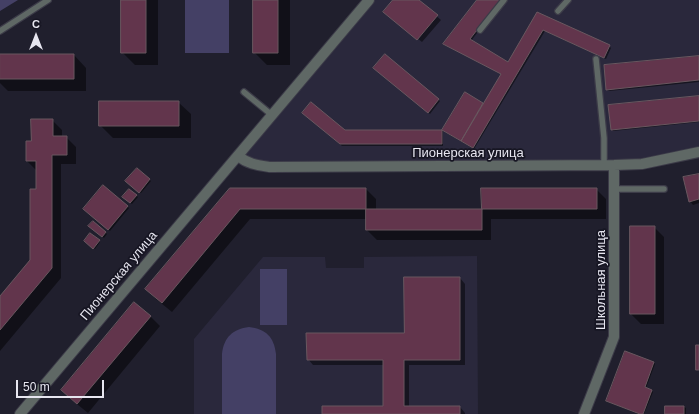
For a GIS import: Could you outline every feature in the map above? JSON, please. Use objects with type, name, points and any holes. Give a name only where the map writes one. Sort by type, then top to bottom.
[{"type":"street","name":"Пионерская улица","points":[[20,414],[369,0]]},
{"type":"street","name":"Пионерская улица","points":[[238,156],[256,165],[270,166],[609,165],[642,164],[699,152]]},
{"type":"street","name":"Школьная улица","points":[[584,414],[614,337],[614,189],[609,165]]},
{"type":"lane","points":[[0,31],[48,0]]},
{"type":"lane","points":[[480,30],[504,0]]},
{"type":"lane","points":[[558,11],[568,0]]},
{"type":"lane","points":[[596,59],[604,138],[609,165]]},
{"type":"lane","points":[[244,92],[272,115]]},
{"type":"lane","points":[[614,189],[664,189]]},
{"type":"shaded area","points":[[0,0],[18,0],[0,11]]},
{"type":"shaded area","points":[[185,0],[229,0],[229,53],[185,53]]},
{"type":"shaded area","points":[[369,0],[699,0],[699,152],[668,159],[270,167],[241,158]]},
{"type":"shaded area","points":[[477,256],[478,414],[194,414],[194,339],[263,257],[325,257],[326,268],[364,268],[364,257]]},
{"type":"shaded area","points":[[260,269],[287,269],[287,325],[260,325]]},
{"type":"shaded area","points":[[249,327],[260,330],[268,335],[275,348],[276,414],[222,414],[223,348],[230,335],[238,330]]},
{"type":"building","points":[[121,0],[146,0],[146,53],[121,53]]},
{"type":"building","points":[[253,0],[278,0],[278,53],[253,53]]},
{"type":"building","points":[[393,0],[419,0],[438,15],[417,40],[383,12]]},
{"type":"building","points":[[477,0],[500,0],[470,39],[508,62],[537,12],[610,45],[604,58],[543,30],[473,148],[461,141],[501,74],[443,44]]},
{"type":"building","points":[[0,54],[74,54],[74,79],[0,79]]},
{"type":"building","points":[[385,54],[439,99],[428,113],[373,68]]},
{"type":"building","points":[[699,56],[699,80],[606,90],[604,65]]},
{"type":"building","points":[[465,92],[483,103],[461,141],[442,130]]},
{"type":"building","points":[[699,96],[699,121],[611,130],[608,105]]},
{"type":"building","points":[[99,101],[179,101],[179,126],[99,126]]},
{"type":"building","points":[[311,102],[345,130],[442,130],[442,144],[340,144],[302,113]]},
{"type":"building","points":[[31,119],[53,119],[53,136],[67,136],[67,155],[52,155],[52,268],[0,330],[0,296],[30,260],[30,189],[36,189],[36,161],[26,161],[26,141],[31,141]]},
{"type":"building","points":[[137,168],[150,179],[139,193],[125,181]]},
{"type":"building","points":[[699,174],[699,199],[689,202],[683,177]]},
{"type":"building","points":[[103,185],[128,206],[108,230],[83,209]]},
{"type":"building","points":[[230,188],[366,188],[366,209],[240,209],[162,303],[145,289]]},
{"type":"building","points":[[481,188],[597,188],[597,209],[482,209]]},
{"type":"building","points":[[129,189],[137,195],[130,203],[122,197]]},
{"type":"building","points":[[366,209],[482,209],[482,230],[366,230]]},
{"type":"building","points":[[93,221],[106,232],[102,237],[88,226]]},
{"type":"building","points":[[630,226],[655,226],[655,314],[630,314]]},
{"type":"building","points":[[90,233],[100,240],[93,249],[84,241]]},
{"type":"building","points":[[404,277],[460,277],[460,360],[404,360],[404,406],[460,406],[460,414],[322,414],[322,406],[383,406],[383,360],[307,360],[306,333],[404,333]]},
{"type":"building","points":[[134,302],[151,316],[77,404],[61,390]]},
{"type":"building","points":[[696,345],[699,345],[699,370],[696,370]]},
{"type":"building","points":[[625,351],[654,362],[645,387],[652,390],[643,414],[606,401]]},
{"type":"building","points":[[665,406],[684,406],[684,414],[665,414]]}]
